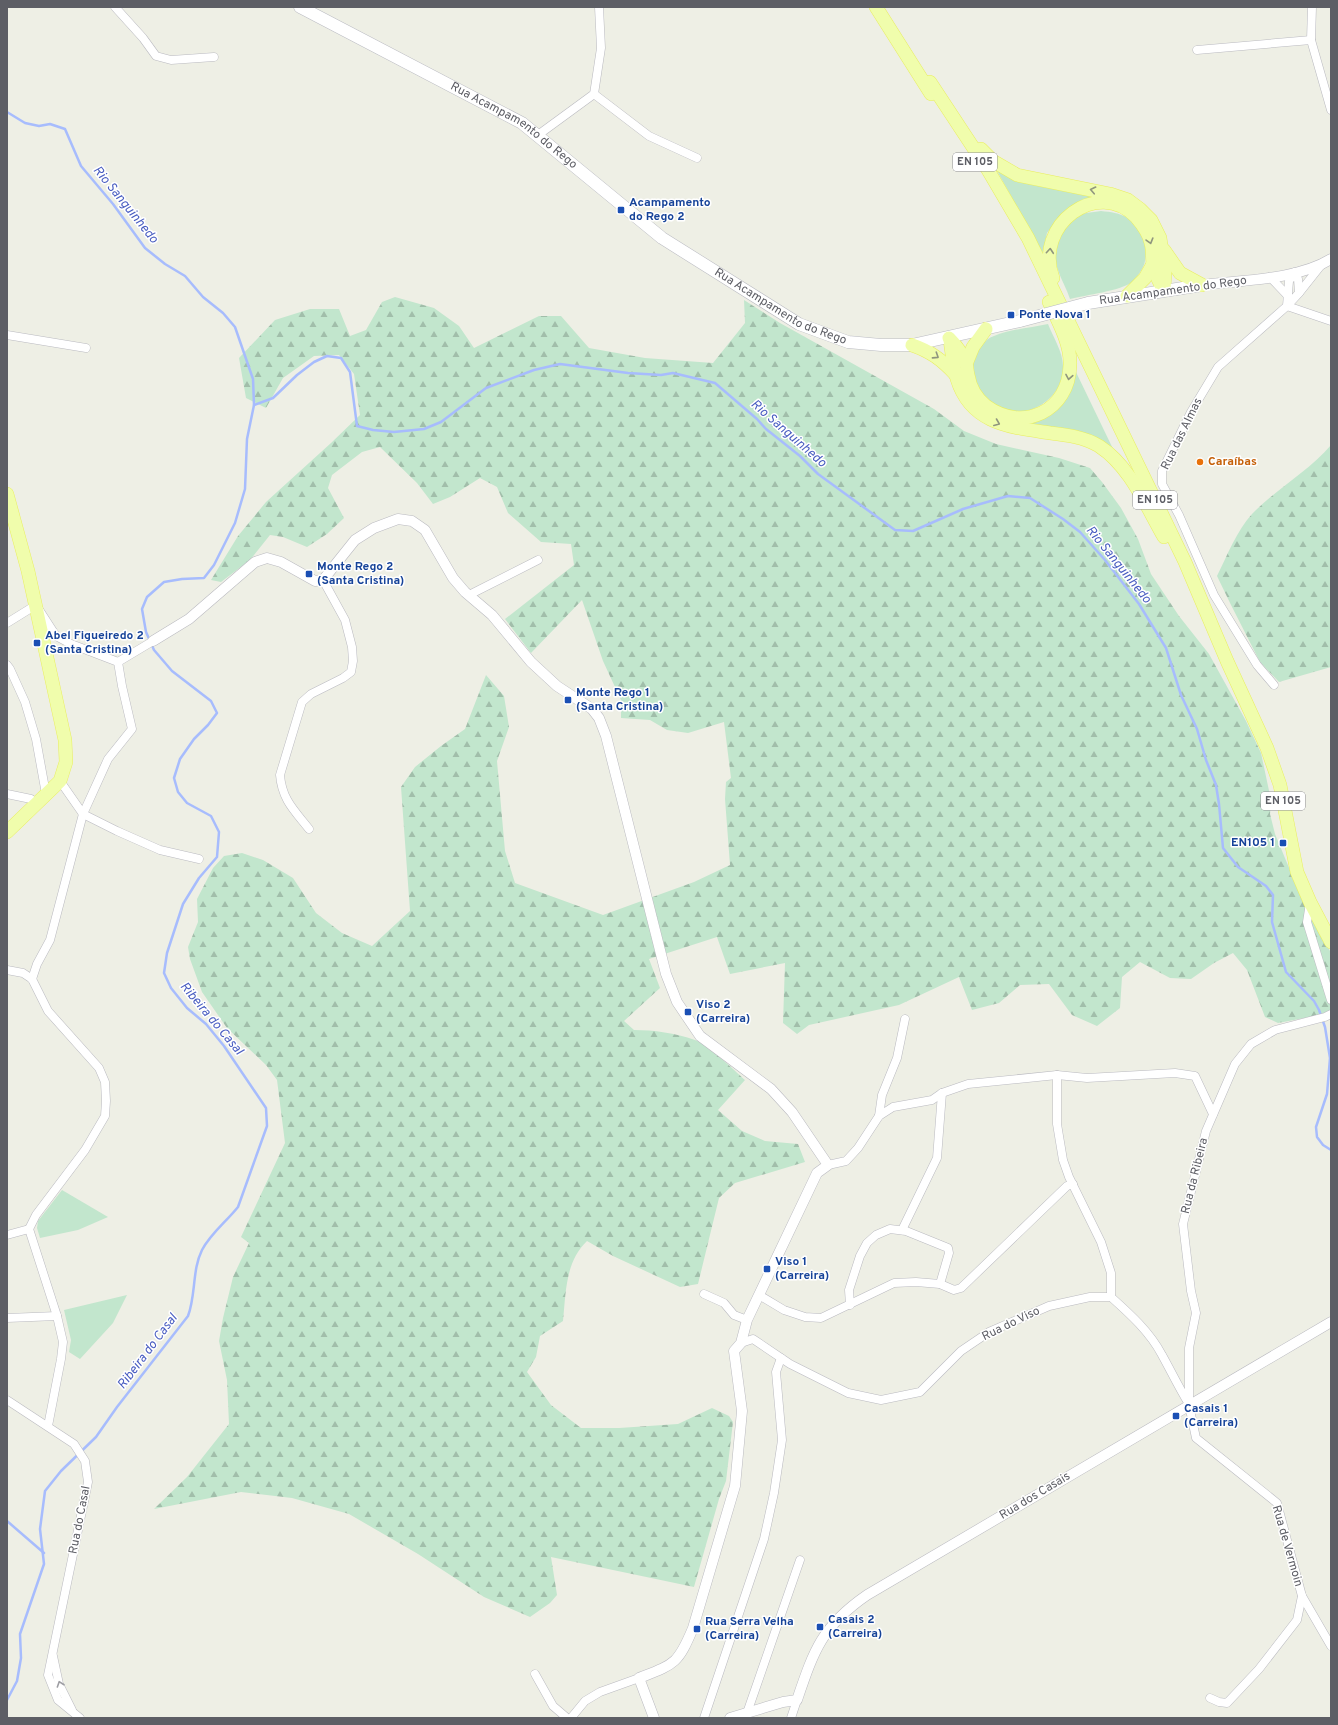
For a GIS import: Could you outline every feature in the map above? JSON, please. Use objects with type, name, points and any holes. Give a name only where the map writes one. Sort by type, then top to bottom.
[{"type":"main road","name":"Rua Acampamento do Rego","points":[[300,7],[522,123],[662,238],[799,324],[848,342],[881,345],[912,345],[949,338],[1088,303],[1202,285]]},
{"type":"main road","name":"EN 105","points":[[877,7],[930,82],[988,170],[1028,238],[1185,562],[1227,661]]},
{"type":"main road","name":"EN 105","points":[[877,7],[1000,202],[1022,242],[1060,326],[1073,347],[1164,537],[1227,661],[1265,742],[1280,785],[1297,872],[1310,902],[1331,942]]},
{"type":"main road","points":[[930,82],[993,162],[1017,174],[1110,194],[1128,200],[1140,209],[1156,227],[1161,245],[1165,271],[1164,290]]},
{"type":"main road","points":[[1078,341],[1052,276],[1049,252],[1052,236],[1061,222],[1070,214],[1084,206],[1098,203],[1111,204],[1124,208],[1134,216],[1147,232],[1152,242],[1153,264],[1164,290]]},
{"type":"main road","points":[[1161,245],[1180,273],[1202,285]]},
{"type":"main road","points":[[1127,296],[1145,278],[1153,264]]},
{"type":"main road","points":[[949,338],[958,347],[966,364],[970,384],[977,397],[984,404],[995,412],[1006,416],[1020,418],[1032,417],[1045,411],[1056,403],[1065,391],[1069,380],[1069,354],[1060,326]]},
{"type":"main road","points":[[966,364],[973,347],[986,329]]},
{"type":"main road","points":[[949,338],[956,374],[962,391],[969,402],[988,419],[1010,427],[1074,436],[1088,441],[1112,456],[1129,476],[1164,537]]},
{"type":"main road","points":[[912,345],[927,350],[938,357],[956,374]]},
{"type":"main road","points":[[7,494],[36,605],[65,740],[66,762],[60,781],[7,832]]},
{"type":"street","points":[[115,7],[156,56],[171,60],[214,57]]},
{"type":"street","points":[[538,135],[594,94],[601,48],[599,7]]},
{"type":"street","points":[[1312,7],[1311,40],[1331,110]]},
{"type":"street","points":[[1197,50],[1311,40]]},
{"type":"street","points":[[594,94],[649,136],[697,158]]},
{"type":"street","name":"Rua Acampamento do Rego","points":[[1202,285],[1270,277],[1295,272],[1327,262]]},
{"type":"street","name":"Rua das Almas","points":[[1274,685],[1257,665],[1214,595],[1179,515],[1162,484],[1162,471],[1191,412],[1218,367],[1286,306],[1327,262]]},
{"type":"street","points":[[1295,272],[1298,279],[1299,293]]},
{"type":"street","points":[[1295,272],[1289,281],[1286,306],[1331,321]]},
{"type":"street","points":[[1270,277],[1288,297]]},
{"type":"street","points":[[7,335],[86,348]]},
{"type":"street","points":[[118,662],[189,619],[255,562],[266,558],[281,562],[315,582],[323,580],[355,540],[374,528],[398,519],[412,521],[425,530],[453,578],[469,595],[492,615],[531,662],[557,686],[592,709],[599,718],[606,736],[666,974],[677,1002],[700,1036],[771,1089],[792,1112],[828,1165]]},
{"type":"street","points":[[469,595],[538,560]]},
{"type":"street","points":[[309,830],[287,802],[281,788],[280,775],[302,702],[311,694],[343,678],[350,672],[353,661],[352,647],[345,620],[323,580]]},
{"type":"street","points":[[7,623],[36,605],[56,636],[71,644],[118,662]]},
{"type":"street","points":[[32,979],[36,964],[50,940],[83,814],[108,759],[132,729],[118,662]]},
{"type":"street","points":[[7,665],[25,702],[36,739],[46,794]]},
{"type":"street","points":[[60,781],[83,814],[160,850],[199,859]]},
{"type":"street","points":[[7,794],[31,799],[36,804]]},
{"type":"street","points":[[1310,902],[1307,922],[1331,1000]]},
{"type":"street","points":[[7,970],[23,973],[32,979],[48,1011],[99,1068],[105,1082],[105,1116],[84,1150],[36,1215],[28,1230],[57,1316],[63,1342],[48,1426]]},
{"type":"street","name":"Rua da Ribeira","points":[[1189,1405],[1189,1348],[1196,1313],[1191,1291],[1183,1224],[1206,1132],[1235,1064],[1251,1044],[1275,1030],[1326,1017]]},
{"type":"street","points":[[879,1116],[882,1095],[897,1058],[905,1019]]},
{"type":"street","points":[[571,1718],[585,1702],[600,1692],[669,1666],[684,1650],[693,1628],[735,1486],[742,1411],[734,1351],[741,1343],[747,1320],[817,1173],[828,1165],[846,1161],[858,1148],[879,1116],[893,1107],[932,1100],[942,1094],[968,1084],[1057,1075],[1087,1078],[1176,1073],[1195,1076],[1213,1114]]},
{"type":"street","points":[[1057,1075],[1057,1124],[1063,1160],[1101,1242],[1111,1272],[1111,1297],[1135,1318],[1162,1354],[1189,1405]]},
{"type":"street","points":[[902,1230],[937,1158],[942,1094]]},
{"type":"street","points":[[759,1295],[784,1310],[806,1317],[821,1318],[894,1283],[916,1282],[940,1284],[954,1290],[961,1288],[1067,1186],[1073,1184]]},
{"type":"street","points":[[850,1305],[849,1290],[860,1256],[867,1243],[876,1235],[890,1229],[902,1230],[948,1248],[949,1253],[940,1284]]},
{"type":"street","points":[[7,1235],[28,1230]]},
{"type":"street","points":[[704,1294],[724,1303],[734,1315],[747,1320]]},
{"type":"street","name":"Rua do Viso","points":[[741,1343],[753,1339],[790,1364],[848,1393],[881,1400],[920,1392],[961,1350],[989,1332],[1049,1306],[1090,1297],[1111,1297]]},
{"type":"street","points":[[7,1318],[57,1316]]},
{"type":"street","name":"Rua dos Casais","points":[[791,1718],[818,1645],[831,1626],[855,1603],[866,1595],[940,1553],[1331,1322]]},
{"type":"street","points":[[704,1718],[764,1539],[774,1493],[782,1440],[776,1372],[781,1358]]},
{"type":"street","name":"Rua do Casal","points":[[7,1400],[74,1444],[85,1461],[88,1482],[53,1653],[59,1684],[77,1715]]},
{"type":"street","name":"Rua de Vermoin","points":[[1189,1405],[1196,1438],[1277,1503],[1302,1596],[1331,1646]]},
{"type":"street","points":[[747,1713],[800,1560]]},
{"type":"street","points":[[1210,1698],[1218,1702],[1227,1703],[1259,1669],[1297,1620],[1302,1596]]},
{"type":"street","points":[[535,1674],[553,1706],[567,1718]]},
{"type":"street","points":[[639,1678],[654,1718]]},
{"type":"street","points":[[730,1718],[784,1702],[797,1700]]},
{"type":"green space","points":[[997,171],[1103,198],[1078,203],[1060,216],[1047,233],[1043,253]]},
{"type":"green space","points":[[1101,211],[1125,216],[1137,226],[1144,243],[1146,255],[1144,264],[1136,278],[1127,285],[1120,288],[1070,299],[1059,274],[1056,262],[1055,253],[1057,244],[1065,228],[1071,222],[1086,213]]},
{"type":"green space","points":[[395,297],[434,308],[459,326],[474,348],[539,316],[561,316],[589,348],[645,358],[713,363],[745,323],[744,300],[780,323],[934,409],[964,431],[996,444],[1059,458],[1090,468],[1121,508],[1138,539],[1151,574],[1179,616],[1209,654],[1246,721],[1261,753],[1271,800],[1270,814],[1275,834],[1297,887],[1331,953],[1331,1010],[1315,1016],[1278,1023],[1265,1017],[1247,970],[1233,953],[1214,963],[1191,979],[1170,978],[1140,962],[1122,977],[1120,1008],[1097,1026],[1072,1015],[1049,984],[1020,985],[999,1003],[972,1010],[959,977],[899,1005],[809,1025],[797,1034],[783,1023],[785,963],[730,974],[717,937],[649,959],[660,988],[624,1021],[634,1030],[664,1032],[695,1040],[713,1052],[745,1080],[718,1110],[742,1131],[765,1141],[798,1144],[805,1162],[735,1183],[719,1198],[698,1284],[680,1287],[613,1256],[587,1241],[574,1258],[566,1289],[563,1321],[540,1336],[536,1357],[527,1372],[551,1405],[581,1428],[619,1428],[678,1424],[712,1408],[729,1416],[733,1422],[726,1481],[719,1499],[694,1587],[551,1557],[557,1595],[550,1603],[530,1617],[484,1597],[418,1554],[349,1514],[292,1498],[241,1492],[154,1509],[187,1477],[229,1424],[227,1380],[219,1341],[223,1318],[233,1277],[249,1243],[241,1237],[285,1143],[277,1080],[266,1065],[227,1028],[202,992],[190,959],[188,947],[198,922],[197,899],[213,868],[224,856],[242,853],[263,860],[293,878],[316,913],[342,933],[372,946],[410,911],[401,787],[415,767],[465,729],[486,675],[504,696],[509,727],[497,761],[505,851],[515,883],[603,915],[694,882],[730,865],[725,799],[726,782],[731,778],[724,722],[688,733],[667,730],[650,720],[621,718],[621,700],[603,661],[582,600],[531,653],[505,619],[574,565],[571,544],[541,542],[508,513],[497,487],[480,478],[450,497],[433,504],[417,483],[380,447],[362,452],[332,475],[328,488],[344,518],[327,534],[307,547],[283,537],[270,535],[250,560],[221,582],[211,580],[238,536],[266,502],[360,415],[354,374],[339,355],[314,356],[283,378],[266,408],[246,398],[239,358],[275,320],[310,309],[339,309],[350,336],[366,330],[382,302]]},
{"type":"green space","points":[[1048,324],[1060,350],[1063,361],[1062,377],[1058,387],[1052,396],[1035,408],[1025,411],[1003,411],[979,393],[974,380],[974,359],[981,346],[991,337],[1013,330]]},
{"type":"green space","points":[[1075,370],[1115,453],[1025,426],[1046,417],[1060,406],[1069,392]]},
{"type":"green space","points":[[1331,445],[1331,667],[1279,682],[1260,662],[1217,576],[1237,535],[1252,514],[1271,496],[1312,464]]},
{"type":"green space","points":[[62,1190],[108,1217],[78,1230],[40,1238],[37,1228],[38,1221]]},
{"type":"green space","points":[[127,1295],[113,1323],[80,1359],[69,1352],[71,1340],[64,1310]]},
{"type":"waterway","name":"Rio Sanguinhedo","points":[[7,112],[25,123],[39,126],[50,124],[65,129],[81,166],[113,204],[145,248],[165,264],[185,276],[203,297],[223,313],[235,327],[253,379],[254,405],[273,398],[297,375],[314,362],[327,356],[341,358],[350,372],[357,426],[373,430],[394,432],[424,429],[441,422],[486,388],[534,370],[560,364],[628,373],[661,375],[673,373],[715,383],[757,419],[766,429],[800,456],[818,474],[895,530],[913,531],[963,509],[1008,496],[1030,498],[1080,532],[1105,560],[1139,604],[1166,648],[1181,695],[1197,729],[1206,760],[1216,785],[1223,848],[1238,867],[1266,886],[1273,895],[1272,922],[1286,972],[1314,1001],[1325,1027],[1330,1058],[1327,1094],[1316,1127],[1317,1137],[1323,1145],[1331,1150]]},
{"type":"waterway","name":"Ribeira do Casal","points":[[7,1700],[17,1681],[21,1658],[20,1634],[44,1564],[40,1529],[45,1491],[61,1471],[96,1437],[117,1407],[188,1316],[192,1300],[195,1274],[202,1250],[214,1233],[238,1207],[267,1126],[266,1108],[224,1046],[206,1024],[187,1008],[171,988],[164,973],[167,953],[183,904],[199,878],[217,857],[219,832],[211,816],[187,803],[178,792],[174,778],[180,759],[194,739],[208,725],[217,713],[211,701],[172,671],[154,650],[146,632],[142,609],[147,597],[164,582],[204,578],[214,565],[235,523],[245,489],[247,439],[254,405]]},
{"type":"waterway","name":"Ribeira do Casal","points":[[7,1521],[44,1553]]},
{"type":"place","name":"Acampamento do Rego 2","points":[[621,210]]},
{"type":"place","name":"Ponte Nova 1","points":[[1011,315]]},
{"type":"place","name":"Caraíbas","points":[[1200,462]]},
{"type":"place","name":"Monte Rego 2 (Santa Cristina)","points":[[309,574]]},
{"type":"place","name":"Abel Figueiredo 2 (Santa Cristina)","points":[[37,643]]},
{"type":"place","name":"Monte Rego 1 (Santa Cristina)","points":[[568,700]]},
{"type":"place","name":"EN105 1","points":[[1283,843]]},
{"type":"place","name":"Viso 2 (Carreira)","points":[[688,1012]]},
{"type":"place","name":"Viso 1 (Carreira)","points":[[767,1269]]},
{"type":"place","name":"Casais 1 (Carreira)","points":[[1176,1416]]},
{"type":"place","name":"Casais 2 (Carreira)","points":[[820,1627]]},
{"type":"place","name":"Rua Serra Velha (Carreira)","points":[[697,1629]]}]
